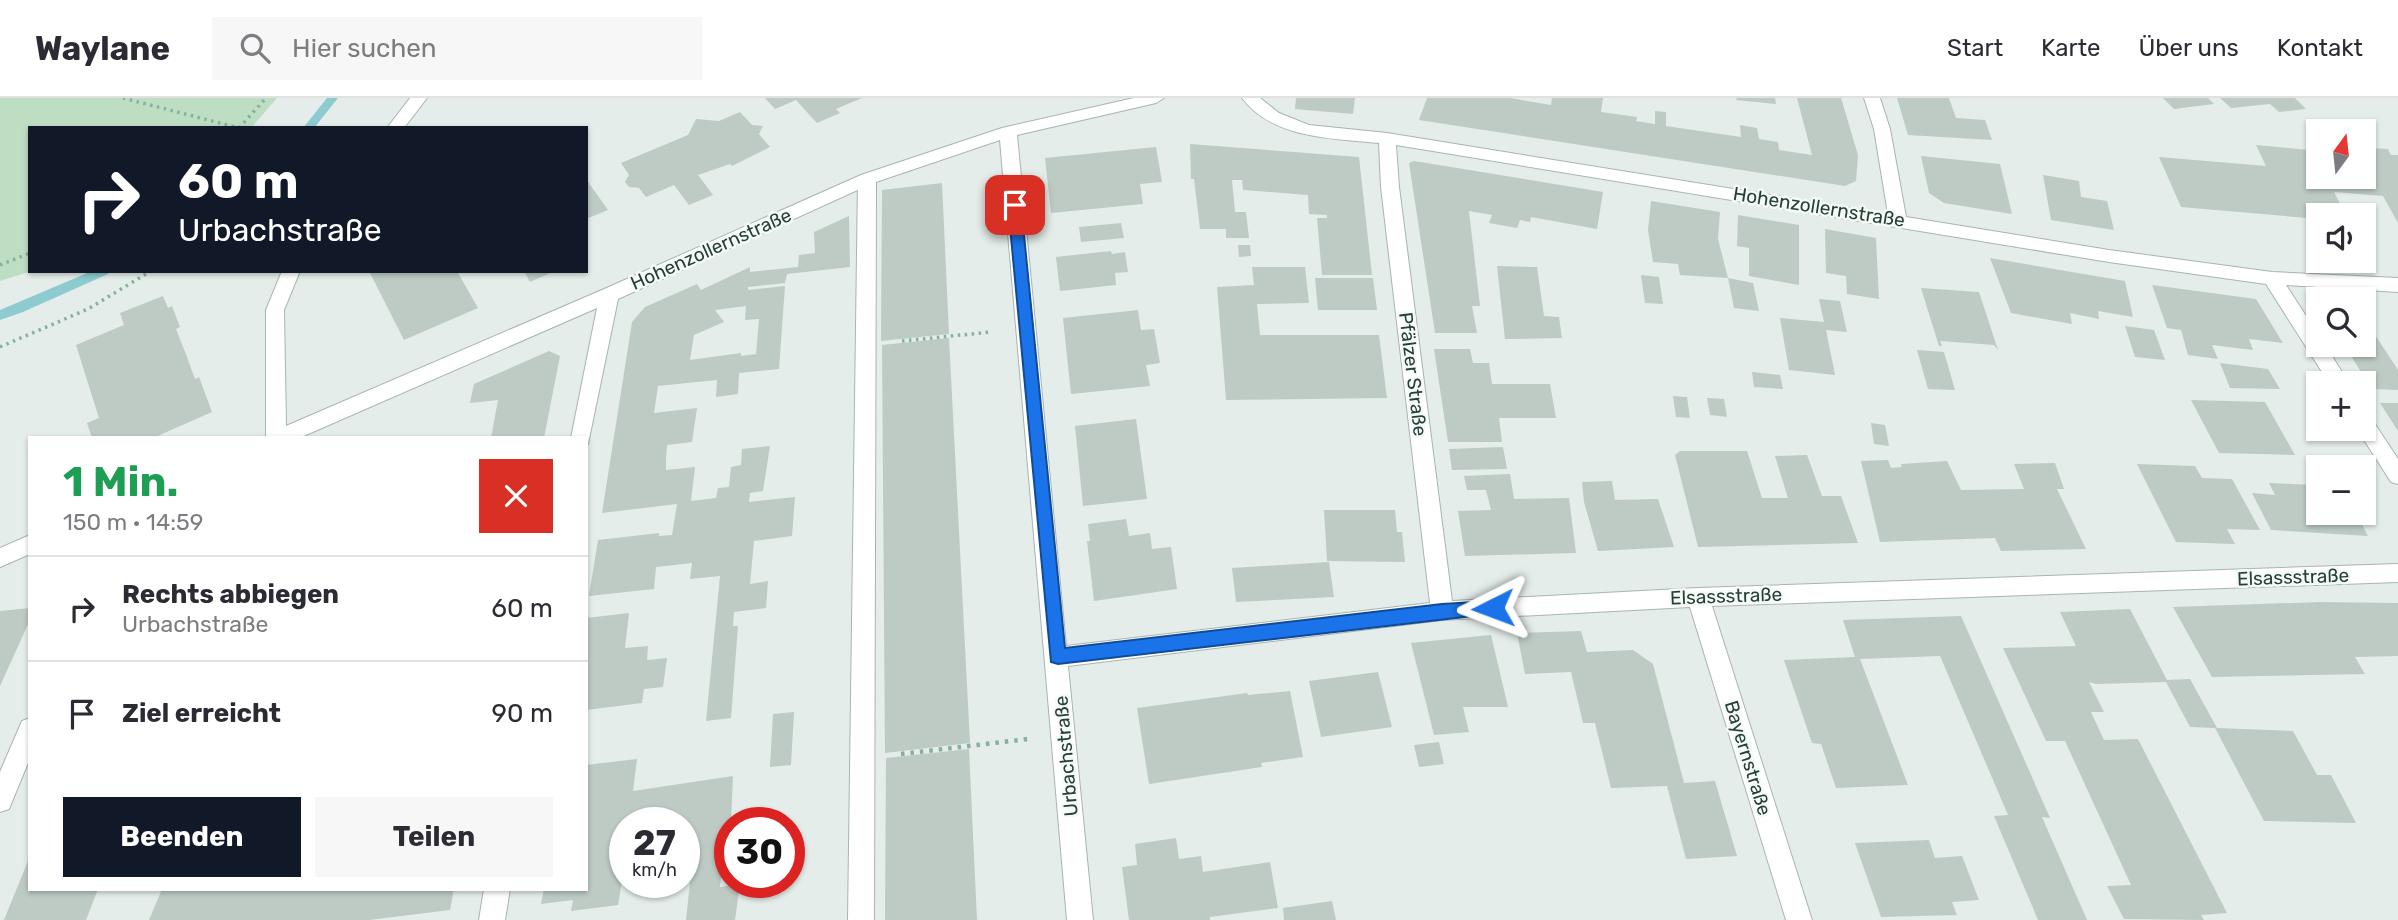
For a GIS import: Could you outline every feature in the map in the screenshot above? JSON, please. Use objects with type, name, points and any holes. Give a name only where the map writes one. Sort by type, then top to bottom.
[{"type":"street","points":[[398,126],[419,98]]},
{"type":"street","name":"Hohenzollernstraße","points":[[282,436],[609,295],[867,179],[1008,132],[1156,98]]},
{"type":"street","name":"Hohenzollernstraße","points":[[1250,98],[1273,117],[1307,130],[1387,138],[2109,256],[2272,278],[2398,285]]},
{"type":"street","points":[[1872,98],[1882,129],[1898,220]]},
{"type":"street","name":"Urbachstraße","points":[[1008,132],[1080,920]]},
{"type":"street","name":"Pfälzer Straße","points":[[1387,138],[1390,187],[1442,611]]},
{"type":"street","points":[[861,920],[867,179]]},
{"type":"street","points":[[277,436],[275,310],[290,273]]},
{"type":"street","points":[[2272,278],[2331,371]]},
{"type":"street","points":[[581,436],[609,295]]},
{"type":"street","points":[[2376,441],[2398,476]]},
{"type":"street","points":[[0,558],[28,545]]},
{"type":"street","name":"Elsassstraße","points":[[1058,657],[1442,611],[1698,597],[2398,573]]},
{"type":"street","name":"Bayernstraße","points":[[1698,597],[1798,920]]},
{"type":"street","points":[[0,801],[28,734]]},
{"type":"street","points":[[492,920],[497,891]]},
{"type":"path","points":[[123,98],[231,126]]},
{"type":"path","points":[[241,126],[266,98]]},
{"type":"path","points":[[0,265],[28,254]]},
{"type":"path","points":[[0,347],[88,309],[148,273]]},
{"type":"path","points":[[865,345],[1026,328]]},
{"type":"path","points":[[862,759],[1064,734]]},
{"type":"green space","points":[[0,98],[277,98],[253,126],[28,126],[28,272],[0,281]]},
{"type":"building","points":[[765,98],[862,98],[836,109],[840,113],[817,123],[796,100],[775,109]]},
{"type":"building","points":[[1296,98],[1355,98],[1353,114],[1295,109]]},
{"type":"building","points":[[1427,98],[1510,98],[1551,105],[1552,98],[1603,98],[1601,112],[1637,117],[1636,121],[1655,124],[1655,111],[1666,112],[1666,126],[1741,137],[1740,125],[1757,128],[1759,139],[1778,142],[1779,150],[1812,155],[1797,98],[1841,98],[1858,155],[1856,181],[1845,186],[1419,120]]},
{"type":"building","points":[[1775,98],[1776,104],[1736,100]]},
{"type":"building","points":[[1897,98],[1949,98],[1956,118],[1985,120],[1992,140],[1908,135]]},
{"type":"building","points":[[2163,98],[2208,98],[2214,104],[2174,109]]},
{"type":"building","points":[[2220,98],[2295,98],[2306,109],[2279,112],[2270,104],[2231,108]]},
{"type":"building","points":[[740,112],[752,125],[763,126],[759,134],[770,147],[732,166],[730,164],[698,175],[713,195],[689,205],[674,185],[646,197],[639,188],[629,187],[625,182],[629,175],[621,163],[688,135],[696,119],[719,121]]},
{"type":"building","points":[[1190,144],[1359,157],[1372,275],[1322,275],[1317,218],[1327,218],[1327,215],[1309,214],[1308,195],[1243,190],[1242,180],[1232,180],[1235,212],[1246,212],[1249,238],[1226,238],[1226,229],[1200,229],[1194,179],[1191,179]]},
{"type":"building","points":[[2256,145],[2306,150],[2306,189],[2376,189],[2376,148],[2388,149],[2391,155],[2398,155],[2398,223],[2383,196],[2334,192],[2340,203],[2306,203],[2306,218],[2181,207],[2159,157],[2266,166]]},
{"type":"building","points":[[1156,147],[1162,182],[1140,184],[1143,204],[1051,213],[1045,158]]},
{"type":"building","points":[[1921,156],[2000,164],[2012,214],[1944,203],[1929,193]]},
{"type":"building","points":[[1414,161],[1603,192],[1597,229],[1531,217],[1530,222],[1520,220],[1517,228],[1489,223],[1492,215],[1469,211],[1480,306],[1472,306],[1477,333],[1435,333],[1409,163]]},
{"type":"building","points":[[2043,175],[2079,181],[2081,197],[2107,201],[2114,230],[2051,220]]},
{"type":"building","points":[[588,182],[608,210],[588,218]]},
{"type":"building","points":[[942,183],[949,334],[881,341],[882,190]]},
{"type":"building","points":[[1651,201],[1720,212],[1718,239],[1728,278],[1680,275],[1678,264],[1653,262],[1648,230]]},
{"type":"building","points":[[1738,215],[1799,225],[1799,285],[1749,276],[1749,248],[1737,246]]},
{"type":"building","points":[[849,216],[850,267],[787,274],[785,283],[748,287],[748,290],[785,286],[779,369],[739,373],[738,394],[716,397],[717,380],[658,386],[654,413],[697,408],[692,442],[667,445],[666,459],[666,470],[695,467],[691,501],[716,498],[718,488],[729,487],[731,467],[741,465],[742,449],[770,446],[763,491],[750,493],[749,502],[795,497],[792,536],[754,541],[750,584],[768,581],[766,608],[734,612],[733,626],[738,626],[731,718],[706,721],[720,576],[690,579],[692,563],[656,567],[654,589],[589,596],[598,540],[659,533],[659,536],[672,535],[677,504],[602,513],[632,322],[645,307],[697,284],[701,290],[750,267],[750,272],[798,267],[799,255],[815,253],[814,232]],"holes":[[[746,306],[745,320],[759,319],[756,354],[741,356],[741,353],[690,360],[694,335],[724,322],[715,310]]]},
{"type":"building","points":[[1121,223],[1124,238],[1081,242],[1079,227]]},
{"type":"building","points":[[1825,229],[1876,238],[1879,299],[1847,294],[1846,276],[1826,273]]},
{"type":"building","points":[[1238,245],[1250,245],[1251,256],[1239,257]]},
{"type":"building","points":[[1111,251],[1112,254],[1125,252],[1128,272],[1115,273],[1116,285],[1060,291],[1056,257]]},
{"type":"building","points":[[1990,258],[2125,281],[2133,317],[2098,311],[2099,319],[2070,313],[2072,324],[2011,313]]},
{"type":"building","points":[[1497,266],[1537,267],[1544,316],[1559,317],[1562,338],[1505,339]]},
{"type":"building","points":[[1252,267],[1305,267],[1309,303],[1257,304],[1260,335],[1379,335],[1387,398],[1226,400],[1217,287],[1254,285]]},
{"type":"building","points":[[370,273],[458,273],[478,308],[404,340]]},
{"type":"building","points":[[525,273],[550,273],[530,282]]},
{"type":"building","points":[[1641,275],[1659,277],[1663,304],[1645,303]]},
{"type":"building","points":[[1315,278],[1373,278],[1377,310],[1318,310]]},
{"type":"building","points":[[1728,278],[1753,283],[1759,311],[1734,308]]},
{"type":"building","points":[[2152,285],[2256,299],[2283,343],[2249,339],[2253,350],[2212,345],[2218,359],[2188,355],[2181,330],[2167,328]]},
{"type":"building","points":[[1921,288],[1979,292],[1998,350],[1994,345],[1940,341],[1942,346],[1939,346]]},
{"type":"building","points":[[163,296],[168,308],[172,306],[180,327],[176,329],[195,379],[199,377],[212,412],[158,436],[91,436],[87,423],[99,418],[76,345],[124,325],[120,313]]},
{"type":"building","points":[[1819,299],[1840,301],[1847,332],[1826,330],[1835,375],[1789,370],[1780,318],[1824,322]]},
{"type":"building","points":[[1138,310],[1141,330],[1154,329],[1160,363],[1146,365],[1150,386],[1071,394],[1063,318]]},
{"type":"building","points":[[2125,326],[2154,330],[2165,360],[2135,357]]},
{"type":"building","points":[[2376,336],[2398,370],[2398,390],[2376,389],[2376,371],[2361,371],[2352,357],[2376,357]]},
{"type":"building","points":[[949,338],[970,743],[885,753],[882,345]]},
{"type":"building","points":[[1434,349],[1470,349],[1473,363],[1489,363],[1492,384],[1550,384],[1556,418],[1499,418],[1502,442],[1448,442]]},
{"type":"building","points":[[1917,350],[1944,352],[1955,390],[1928,389]]},
{"type":"building","points":[[549,351],[560,356],[544,436],[491,436],[498,400],[470,403],[474,384]]},
{"type":"building","points":[[2220,363],[2268,369],[2280,389],[2230,388]]},
{"type":"building","points":[[1752,372],[1780,375],[1783,389],[1754,387]]},
{"type":"building","points":[[1673,396],[1687,397],[1690,418],[1676,417]]},
{"type":"building","points":[[1707,398],[1724,399],[1727,417],[1710,415]]},
{"type":"building","points":[[2191,400],[2265,402],[2295,455],[2219,453]]},
{"type":"building","points":[[2380,403],[2398,403],[2398,431]]},
{"type":"building","points":[[1136,419],[1147,499],[1083,506],[1075,426]]},
{"type":"building","points":[[1871,423],[1885,425],[1889,446],[1874,444]]},
{"type":"building","points":[[1503,447],[1507,469],[1452,470],[1449,449]]},
{"type":"building","points":[[1680,451],[1747,451],[1762,498],[1788,498],[1775,456],[1807,455],[1822,496],[1841,496],[1858,543],[1698,547],[1675,455]]},
{"type":"building","points":[[1888,460],[1891,468],[1902,467],[1901,464],[1947,461],[1961,490],[2024,489],[2014,464],[2055,463],[2064,489],[2057,489],[2086,549],[2001,551],[1995,538],[1880,542],[1861,461]]},
{"type":"building","points":[[2137,464],[2195,466],[2202,478],[2232,479],[2260,530],[2227,529],[2235,544],[2176,542]]},
{"type":"building","points":[[1510,474],[1514,499],[1569,498],[1576,553],[1465,556],[1458,511],[1491,510],[1486,490],[1467,490],[1464,476]]},
{"type":"building","points":[[1612,481],[1615,500],[1658,499],[1674,547],[1598,551],[1584,502],[1582,482]]},
{"type":"building","points":[[2269,483],[2306,484],[2306,525],[2362,525],[2368,536],[2271,530],[2252,493],[2275,495]]},
{"type":"building","points":[[1324,510],[1395,510],[1397,532],[1402,532],[1405,562],[1327,561]]},
{"type":"building","points":[[1126,519],[1129,536],[1150,533],[1152,549],[1171,547],[1177,589],[1094,601],[1087,541],[1090,541],[1088,524]]},
{"type":"building","points":[[1329,562],[1334,597],[1236,602],[1232,568]]},
{"type":"building","points":[[2320,602],[2398,603],[2398,656],[2355,657],[2365,674],[2212,677],[2173,607]]},
{"type":"building","points":[[28,608],[28,624],[0,686],[0,611]]},
{"type":"building","points":[[2130,609],[2167,680],[2190,679],[2217,728],[2293,731],[2317,775],[2331,775],[2356,823],[2264,821],[2215,728],[2190,727],[2166,682],[2089,682],[2104,712],[2091,712],[2104,740],[2138,739],[2227,913],[2201,915],[2204,920],[2124,919],[2107,886],[2131,885],[2065,741],[2046,741],[2003,648],[2076,646],[2060,612]]},
{"type":"building","points":[[629,613],[625,648],[648,646],[647,660],[667,658],[663,687],[644,689],[642,703],[588,710],[588,618]]},
{"type":"building","points":[[1961,616],[2050,818],[2042,817],[2087,920],[2038,920],[1994,816],[2008,815],[1940,656],[1860,659],[1908,785],[1836,788],[1821,744],[1812,743],[1784,660],[1855,657],[1843,620]]},
{"type":"building","points":[[1581,631],[1587,652],[1633,650],[1653,664],[1684,783],[1715,781],[1737,856],[1686,859],[1667,786],[1611,788],[1595,723],[1583,723],[1571,672],[1525,674],[1517,633]]},
{"type":"building","points":[[1491,635],[1508,707],[1463,707],[1469,732],[1434,735],[1411,643]]},
{"type":"building","points":[[1378,672],[1392,727],[1321,737],[1309,681]]},
{"type":"building","points":[[1290,691],[1303,757],[1261,763],[1262,767],[1149,784],[1137,708],[1247,693]]},
{"type":"building","points":[[794,712],[791,765],[770,767],[773,714]]},
{"type":"building","points":[[1439,742],[1444,764],[1419,767],[1414,745]]},
{"type":"building","points":[[969,749],[977,920],[885,920],[886,758]]},
{"type":"building","points":[[637,759],[633,791],[733,776],[732,807],[714,807],[714,898],[738,898],[735,920],[686,920],[688,898],[700,898],[700,807],[609,807],[609,898],[619,898],[618,905],[571,911],[573,900],[541,904],[544,891],[588,891],[588,765]]},
{"type":"building","points":[[1176,838],[1179,859],[1201,856],[1203,872],[1270,862],[1278,908],[1210,917],[1210,920],[1129,920],[1122,867],[1137,865],[1135,844]]},
{"type":"building","points":[[1929,840],[1935,858],[1962,856],[1979,900],[1952,902],[1957,915],[1881,917],[1855,843]]},
{"type":"building","points":[[28,861],[28,891],[97,891],[86,920],[4,920]]},
{"type":"building","points":[[161,891],[454,891],[450,910],[369,920],[149,920]]},
{"type":"building","points":[[1332,901],[1336,920],[1284,920],[1283,908]]},
{"type":"waterway","points":[[310,126],[333,98]]},
{"type":"waterway","points":[[0,315],[100,273]]},
{"type":"route","points":[[1015,205],[1058,657],[1442,611],[1493,608]]}]
